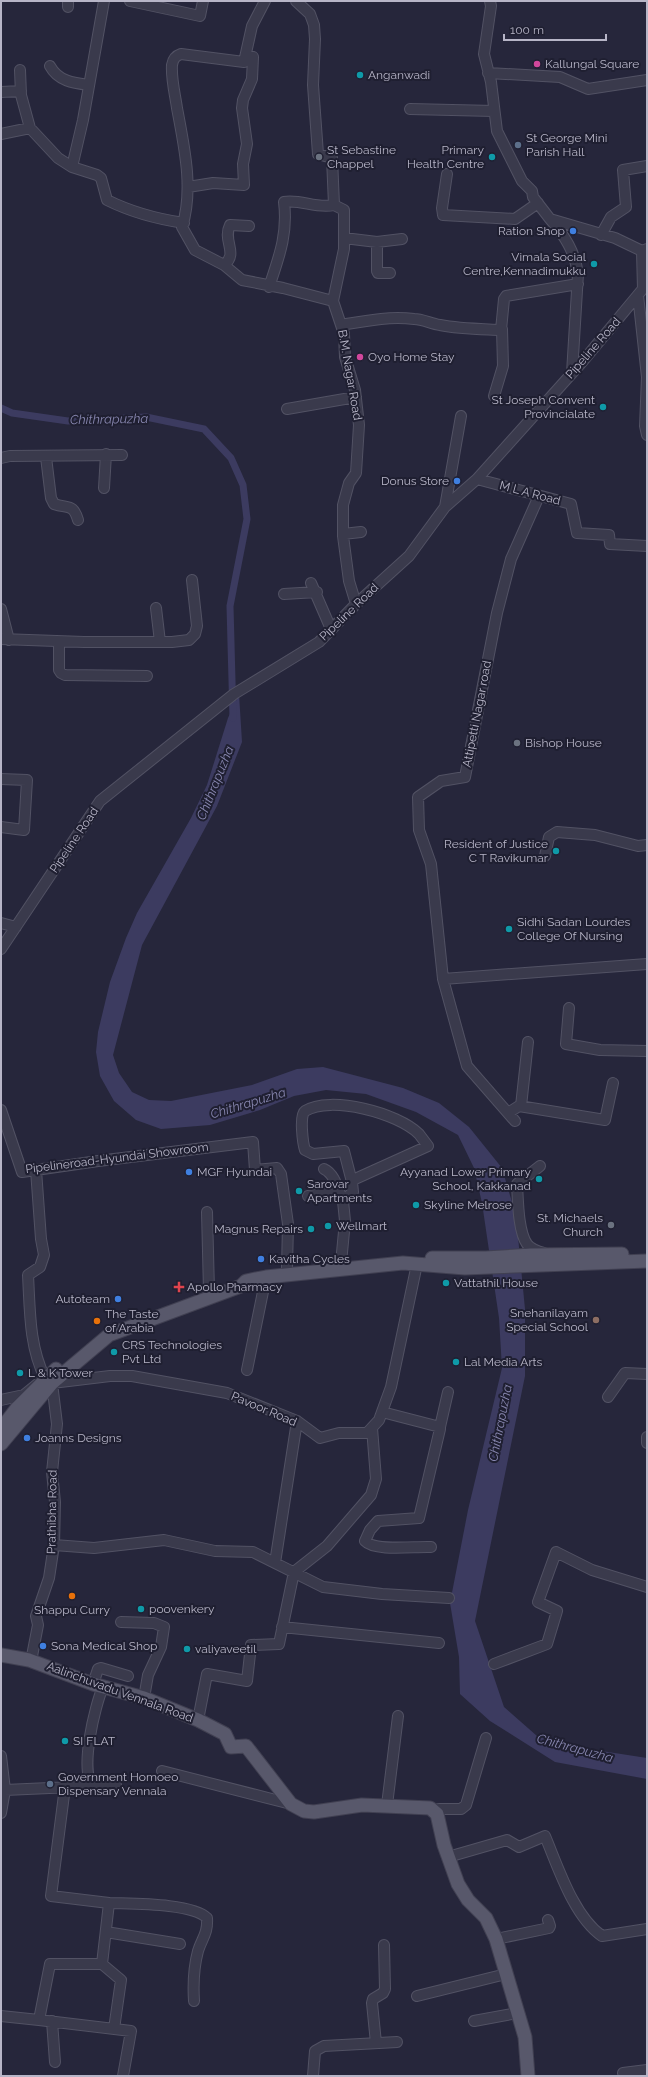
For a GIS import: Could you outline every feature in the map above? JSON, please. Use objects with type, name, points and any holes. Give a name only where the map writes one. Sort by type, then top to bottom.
[{"type":"main road","points":[[532,1260],[550,1255],[647,1252]]},
{"type":"main road","points":[[1,1429],[17,1408],[49,1381],[102,1332],[124,1321],[209,1291],[242,1274],[263,1270],[407,1256],[487,1263],[532,1260],[647,1261]]},
{"type":"main road","points":[[1,1444],[49,1381],[109,1335],[241,1286],[246,1281],[266,1277],[403,1263],[465,1268],[487,1263]]},
{"type":"main road","name":"Aalinchuvadu Vennala Road","points":[[1,1655],[28,1660],[98,1685],[144,1698],[198,1720],[225,1734],[231,1747],[246,1746],[291,1804],[304,1812],[314,1812],[346,1806],[387,1805],[430,1808],[433,1810]]},
{"type":"main road","points":[[433,1810],[437,1814],[448,1858],[463,1893],[486,1918],[496,1939],[525,2037],[528,2076]]},
{"type":"street","points":[[72,167],[83,120],[104,1]]},
{"type":"street","points":[[130,1],[200,16],[203,1]]},
{"type":"street","points":[[265,1],[252,26],[246,61],[242,63],[181,54],[174,58],[172,80],[183,142],[188,187],[184,223],[182,227],[195,250],[224,265],[242,280],[269,287],[283,288],[333,301],[344,249],[344,210],[334,205],[320,207],[291,200],[284,202],[285,220],[283,247],[269,287]]},
{"type":"street","points":[[296,1],[310,14],[314,25],[315,39],[313,85],[317,147],[318,154],[332,158],[334,205]]},
{"type":"street","points":[[490,1],[491,6],[484,54],[491,82],[497,131],[522,181],[532,191],[538,203],[564,235],[576,259],[578,284],[572,373]]},
{"type":"street","points":[[188,187],[213,183],[244,185],[243,164],[247,144],[242,108],[243,100],[252,79],[253,58],[247,56]]},
{"type":"street","points":[[50,66],[54,73],[68,82],[89,85]]},
{"type":"street","points":[[20,70],[21,92],[30,128],[58,158],[72,167],[97,175],[101,178],[107,200],[116,205],[163,220],[184,223]]},
{"type":"street","points":[[488,73],[560,77],[588,89],[647,80]]},
{"type":"street","points":[[1,92],[21,92]]},
{"type":"street","points":[[410,109],[494,111]]},
{"type":"street","points":[[1,134],[30,128]]},
{"type":"street","points":[[601,234],[611,217],[626,207],[623,170],[647,166]]},
{"type":"street","points":[[447,174],[442,208],[443,214],[515,219],[538,203]]},
{"type":"street","points":[[550,219],[586,228],[645,250],[643,289],[647,377],[646,430]]},
{"type":"street","points":[[224,265],[230,260],[232,255],[228,238],[228,227],[230,225],[249,226]]},
{"type":"street","points":[[344,238],[377,242],[402,239]]},
{"type":"street","points":[[377,242],[377,271],[378,273],[390,273]]},
{"type":"street","points":[[494,396],[503,366],[502,329],[504,299],[506,296],[578,284]]},
{"type":"street","name":"Pipeline Road","points":[[1,949],[100,801],[218,708],[255,681],[319,642],[356,604],[409,556],[445,507],[477,479],[572,373],[643,289]]},
{"type":"street","name":"B.M. Nagar Road","points":[[333,301],[344,334],[345,357],[356,397],[359,425],[356,473],[345,496],[343,534],[349,581],[356,604]]},
{"type":"street","points":[[341,325],[381,318],[403,318],[426,320],[437,325],[463,328],[502,329]]},
{"type":"street","points":[[287,409],[356,397]]},
{"type":"street","points":[[445,507],[460,416]]},
{"type":"street","points":[[104,488],[106,454]]},
{"type":"street","points":[[1,458],[10,456],[46,457],[106,454],[122,455]]},
{"type":"street","points":[[46,457],[51,498],[54,504],[72,508],[76,511],[78,520]]},
{"type":"street","name":"M L A Road","points":[[477,479],[571,504],[577,533],[609,535],[610,544],[647,546]]},
{"type":"street","name":"Attipetti Nagar road","points":[[443,979],[431,864],[419,830],[418,797],[441,781],[465,777],[497,614],[511,559],[540,496]]},
{"type":"street","points":[[343,534],[361,532]]},
{"type":"street","points":[[1,609],[5,639],[59,642],[160,642],[190,640],[195,634],[197,626],[192,580]]},
{"type":"street","points":[[311,583],[317,592],[332,629]]},
{"type":"street","points":[[284,594],[317,592]]},
{"type":"street","points":[[156,608],[160,642]]},
{"type":"street","points":[[59,642],[59,670],[65,675],[147,676]]},
{"type":"street","points":[[1,779],[26,780],[24,830],[1,827]]},
{"type":"street","points":[[545,856],[549,837],[558,832],[595,835],[638,846],[647,845]]},
{"type":"street","points":[[1,923],[16,927]]},
{"type":"street","points":[[515,1121],[467,1066],[443,979],[647,964]]},
{"type":"street","points":[[569,1008],[566,1044],[600,1050],[647,1051]]},
{"type":"street","points":[[521,1106],[528,1042]]},
{"type":"street","points":[[508,1113],[521,1106],[605,1120],[613,1083]]},
{"type":"street","points":[[308,1196],[341,1196],[353,1192],[344,1151],[313,1154],[305,1150],[302,1136],[302,1116],[304,1112],[320,1105],[352,1106],[370,1110],[392,1118],[418,1133],[428,1146],[355,1179],[352,1182]]},
{"type":"street","name":"Pipelineroad-Hyundai Showroom","points":[[1,1110],[22,1172],[98,1160],[252,1142],[254,1170],[276,1168],[281,1174],[288,1224],[287,1268]]},
{"type":"street","points":[[540,1166],[517,1184],[521,1223],[527,1243],[534,1250],[550,1255]]},
{"type":"street","points":[[324,1169],[330,1171],[341,1196],[345,1221],[341,1263]]},
{"type":"street","name":"Prathibha Road","points":[[28,1660],[32,1656],[38,1625],[36,1616],[49,1578],[54,1545],[55,1502],[52,1472],[56,1424],[49,1381],[38,1364],[33,1342],[28,1275],[40,1267],[44,1255],[36,1170]]},
{"type":"street","points":[[207,1212],[209,1291]]},
{"type":"street","points":[[198,1720],[207,1674],[248,1681],[251,1646],[279,1644],[294,1572],[327,1546],[371,1494],[376,1479],[372,1428],[379,1420],[391,1387],[417,1264]]},
{"type":"street","points":[[247,1370],[266,1277]]},
{"type":"street","points":[[608,1397],[625,1373],[647,1374]]},
{"type":"street","name":"Pavoor Road","points":[[49,1381],[110,1376],[132,1376],[227,1393],[297,1421],[320,1438],[339,1433],[367,1433],[372,1428]]},
{"type":"street","points":[[1,1400],[24,1395],[49,1381]]},
{"type":"street","points":[[431,1547],[384,1547],[368,1544],[365,1539],[374,1524],[378,1521],[418,1519],[448,1392]]},
{"type":"street","points":[[382,1412],[440,1427]]},
{"type":"street","points":[[275,1563],[297,1421]]},
{"type":"street","points":[[647,1437],[647,1443]]},
{"type":"street","points":[[54,1545],[94,1548],[164,1540],[215,1551],[253,1552],[323,1587],[342,1590],[449,1598]]},
{"type":"street","points":[[494,1664],[547,1644],[557,1611],[538,1602],[556,1552],[592,1570],[647,1587]]},
{"type":"street","points":[[121,1622],[154,1623],[164,1627],[161,1647],[148,1675],[144,1698]]},
{"type":"street","points":[[282,1627],[439,1643]]},
{"type":"street","points":[[93,1786],[87,1773],[87,1760],[98,1685],[98,1669],[100,1668],[128,1676]]},
{"type":"street","points":[[387,1805],[398,1716]]},
{"type":"street","points":[[433,1810],[462,1810],[466,1805],[486,1738]]},
{"type":"street","points":[[1,1756],[5,1790],[1,1813]]},
{"type":"street","points":[[162,1771],[291,1804]]},
{"type":"street","points":[[5,1790],[116,1785]]},
{"type":"street","points":[[65,1787],[51,1896],[109,1903],[139,1903],[191,1910],[204,1915],[207,1918],[205,1938],[198,1950],[194,2001]]},
{"type":"street","points":[[448,1858],[507,1840],[519,1847],[544,1836],[577,1907],[590,1928],[602,1936],[647,1929]]},
{"type":"street","points":[[102,1964],[109,1903]]},
{"type":"street","points":[[496,1939],[549,1928],[550,1926],[548,1920]]},
{"type":"street","points":[[106,1932],[180,1944]]},
{"type":"street","points":[[376,2043],[372,2003],[373,1999],[383,1993],[385,1989],[384,1945]]},
{"type":"street","points":[[39,2020],[50,1964],[102,1964],[121,1980],[114,2029]]},
{"type":"street","points":[[416,1996],[508,1979]]},
{"type":"street","points":[[474,2021],[517,2013]]},
{"type":"street","points":[[1,2016],[131,2031],[123,2076]]},
{"type":"street","points":[[52,2021],[55,2062]]},
{"type":"street","points":[[313,2076],[315,2051],[324,2046],[397,2042]]},
{"type":"street","points":[[623,2074],[647,2070]]},
{"type":"water","points":[[239,694],[242,742],[217,806],[142,945],[113,1055],[119,1073],[132,1092],[149,1100],[171,1101],[252,1085],[297,1069],[323,1067],[403,1088],[439,1103],[469,1127],[502,1168],[516,1216],[525,1309],[525,1376],[475,1621],[504,1707],[537,1736],[576,1747],[647,1758],[647,1779],[555,1762],[490,1721],[460,1694],[459,1657],[450,1603],[468,1510],[502,1368],[499,1318],[482,1203],[474,1168],[458,1135],[416,1112],[366,1094],[326,1090],[294,1096],[260,1110],[210,1125],[161,1129],[136,1120],[114,1101],[100,1076],[96,1052],[98,1032],[110,982],[126,938],[137,913],[191,818],[207,785],[228,718]]},
{"type":"waterway","name":"Chithrapuzha","points":[[1,408],[12,413],[68,421],[146,417],[204,429],[231,458],[243,485],[247,519],[230,606],[233,718]]},
{"type":"place","name":"Kallungal Square","points":[[537,64]]},
{"type":"place","name":"Anganwadi","points":[[360,75]]},
{"type":"place","name":"St George Mini Parish Hall","points":[[518,145]]},
{"type":"place","name":"St Sebastine Chappel","points":[[319,157]]},
{"type":"place","name":"Primary Health Centre","points":[[492,157]]},
{"type":"place","name":"Ration Shop","points":[[573,231]]},
{"type":"place","name":"Vimala Social Centre,Kennadimukku","points":[[594,264]]},
{"type":"place","name":"Oyo Home Stay","points":[[360,357]]},
{"type":"place","name":"St Joseph Convent Provincialate","points":[[603,407]]},
{"type":"place","name":"Donus Store","points":[[457,481]]},
{"type":"place","name":"Bishop House","points":[[517,743]]},
{"type":"place","name":"Resident of Justice C T Ravikumar","points":[[556,851]]},
{"type":"place","name":"Sidhi Sadan Lourdes College Of Nursing","points":[[509,929]]},
{"type":"place","name":"MGF Hyundai","points":[[189,1172]]},
{"type":"place","name":"Ayyanad Lower Primary School, Kakkanad","points":[[539,1179]]},
{"type":"place","name":"Sarovar Apartments","points":[[299,1191]]},
{"type":"place","name":"Skyline Melrose","points":[[416,1205]]},
{"type":"place","name":"St. Michaels Church","points":[[611,1225]]},
{"type":"place","name":"Wellmart","points":[[328,1226]]},
{"type":"place","name":"Magnus Repairs","points":[[311,1229]]},
{"type":"place","name":"Kavitha Cycles","points":[[261,1259]]},
{"type":"place","name":"Vattathil House","points":[[446,1283]]},
{"type":"place","name":"Apollo Pharmacy","points":[[179,1287]]},
{"type":"place","name":"Autoteam","points":[[118,1299]]},
{"type":"place","name":"Snehanilayam Special School","points":[[596,1320]]},
{"type":"place","name":"The Taste of Arabia","points":[[97,1321]]},
{"type":"place","name":"CRS Technologies Pvt Ltd","points":[[114,1352]]},
{"type":"place","name":"Lal Media Arts","points":[[456,1362]]},
{"type":"place","name":"L & K Tower","points":[[20,1373]]},
{"type":"place","name":"Joanns Designs","points":[[27,1438]]},
{"type":"place","name":"Shappu Curry","points":[[72,1596]]},
{"type":"place","name":"poovenkery","points":[[141,1609]]},
{"type":"place","name":"Sona Medical Shop","points":[[43,1646]]},
{"type":"place","name":"valiyaveetil","points":[[187,1649]]},
{"type":"place","name":"SI FLAT","points":[[65,1741]]},
{"type":"place","name":"Government Homoeo Dispensary Vennala","points":[[50,1784]]}]
